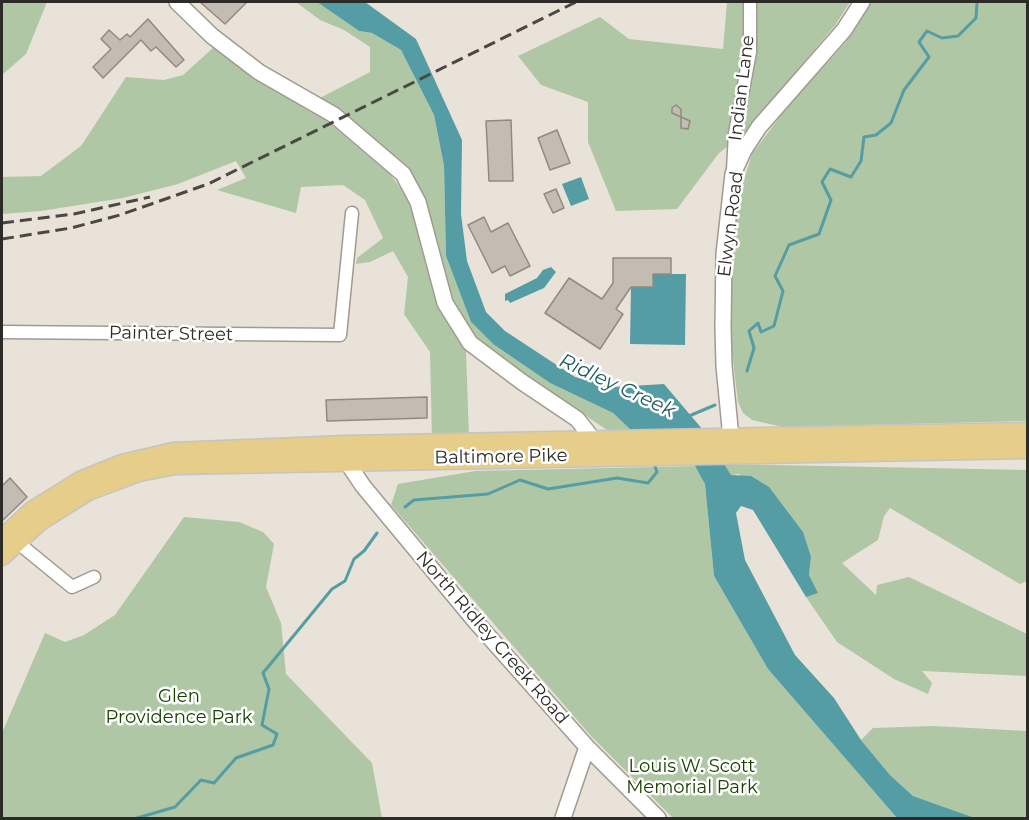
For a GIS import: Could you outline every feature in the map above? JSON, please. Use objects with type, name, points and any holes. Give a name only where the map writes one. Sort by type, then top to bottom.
[{"type":"main road","name":"Baltimore Pike","points":[[640,447],[711,438],[728,448],[1028,432]]},
{"type":"main road","name":"Baltimore Pike","points":[[2,556],[9,540],[101,485],[139,472],[186,464],[347,452],[640,447],[1028,449]]},
{"type":"street","points":[[177,2],[212,36],[259,72],[334,115],[403,174],[418,202],[445,303],[470,343],[522,382],[577,418],[592,448]]},
{"type":"street","name":"Indian Lane","points":[[733,174],[735,133],[750,52],[750,2]]},
{"type":"street","name":"Elwyn Road","points":[[728,448],[723,327],[724,254],[733,174],[744,150],[759,127],[844,30],[862,2]]},
{"type":"street","name":"Painter Street","points":[[2,332],[339,335],[352,213]]},
{"type":"street","name":"North Ridley Creek Road","points":[[347,452],[363,486],[475,621],[587,747],[658,819]]},
{"type":"street","points":[[9,540],[72,587],[94,577]]},
{"type":"street","points":[[563,819],[587,747]]},
{"type":"green space","points":[[2,2],[47,2],[26,54],[2,75]]},
{"type":"green space","points":[[296,2],[317,2],[359,31],[372,33],[401,50],[434,115],[444,166],[446,256],[471,322],[493,344],[550,383],[613,413],[632,431],[610,432],[476,342],[452,301],[427,210],[342,114],[320,98],[370,72],[370,47],[344,30],[320,20]]},
{"type":"green space","points":[[727,2],[850,2],[836,24],[744,134],[719,153],[677,209],[616,211],[588,142],[588,102],[541,85],[518,56],[600,17],[629,39],[723,49]]},
{"type":"green space","points":[[870,2],[1027,2],[1027,421],[783,427],[752,420],[743,413],[738,402],[729,328],[729,255],[737,202],[752,154],[787,107],[846,42]]},
{"type":"green space","points":[[214,47],[314,111],[391,175],[412,205],[441,305],[466,351],[469,438],[432,439],[430,352],[404,314],[408,277],[393,251],[370,262],[356,264],[357,258],[383,238],[365,200],[343,185],[301,187],[296,213],[217,190],[246,178],[236,161],[178,184],[123,198],[41,211],[2,214],[2,177],[41,176],[81,146],[126,77],[164,80],[183,75]]},
{"type":"green space","points":[[724,464],[1027,470],[1027,581],[1020,584],[890,508],[884,516],[878,540],[842,563],[876,595],[877,585],[909,577],[1027,634],[1027,676],[922,671],[932,683],[928,694],[894,679],[837,642],[806,597],[817,592],[809,575],[811,557],[739,474],[731,475]]},
{"type":"green space","name":"Louis W. Scott Memorial Park","points":[[697,466],[705,484],[714,576],[768,669],[897,818],[673,818],[591,736],[391,505],[398,484],[475,471]]},
{"type":"green space","name":"Glen Providence Park","points":[[184,517],[239,522],[263,532],[274,544],[266,587],[281,623],[286,674],[372,763],[382,818],[2,818],[2,733],[45,633],[65,642],[84,635],[115,615]]},
{"type":"green space","points":[[933,726],[1027,731],[1027,818],[975,818],[913,796],[890,775],[861,740],[873,728]]},
{"type":"water","points":[[317,2],[365,2],[416,39],[462,140],[461,214],[467,261],[486,312],[505,331],[575,377],[614,387],[664,384],[703,430],[731,475],[751,476],[769,487],[803,532],[811,557],[809,575],[818,593],[806,597],[753,510],[741,506],[736,513],[745,560],[795,655],[834,698],[861,740],[890,775],[913,796],[975,818],[897,818],[768,669],[714,576],[705,484],[676,431],[632,431],[613,413],[550,383],[493,344],[471,322],[446,256],[444,166],[434,115],[401,50],[372,33],[359,31]]},
{"type":"water","points":[[581,177],[589,199],[571,206],[562,184]]},
{"type":"water","points":[[551,267],[556,272],[544,288],[510,303],[508,300],[505,301],[505,294],[537,278],[543,270]]},
{"type":"water","points":[[653,274],[686,274],[685,345],[630,344],[631,287]]},
{"type":"building","points":[[200,2],[247,2],[225,24]]},
{"type":"building","points":[[148,19],[184,60],[176,67],[156,47],[151,51],[141,40],[103,78],[93,67],[111,49],[101,39],[109,30],[120,40],[127,34],[130,37]]},
{"type":"building","points":[[676,105],[681,109],[681,117],[672,113],[672,108]]},
{"type":"building","points":[[681,117],[690,121],[688,129],[681,128]]},
{"type":"building","points":[[511,120],[513,181],[489,181],[486,121]]},
{"type":"building","points":[[557,130],[570,163],[550,170],[538,138]]},
{"type":"building","points":[[556,189],[564,208],[553,213],[544,194]]},
{"type":"building","points":[[484,217],[491,232],[508,223],[530,266],[510,276],[505,266],[492,273],[468,225]]},
{"type":"building","points":[[613,258],[671,258],[671,274],[653,274],[653,287],[631,287],[616,309],[623,314],[600,349],[545,313],[569,278],[602,299],[613,283]]},
{"type":"building","points":[[427,397],[427,418],[327,421],[326,400]]},
{"type":"building","points":[[10,478],[27,497],[2,521],[2,486]]},
{"type":"waterway","points":[[747,371],[754,348],[749,331],[758,323],[761,332],[774,326],[783,291],[775,276],[789,245],[819,234],[831,200],[822,182],[830,169],[851,177],[861,161],[864,137],[876,135],[891,123],[904,90],[929,57],[919,42],[927,31],[942,38],[958,36],[976,18],[977,2]]},
{"type":"waterway","points":[[689,416],[715,405]]},
{"type":"waterway","points":[[405,507],[414,500],[488,494],[520,480],[548,489],[617,478],[648,483],[657,472],[653,461]]},
{"type":"waterway","points":[[137,818],[175,807],[201,780],[214,783],[236,758],[273,745],[277,734],[262,725],[269,689],[263,673],[332,589],[345,581],[354,559],[364,551],[377,533]]},
{"type":"railway","points":[[2,239],[71,228],[120,215],[208,184],[576,2]]},
{"type":"railway","points":[[2,223],[74,214],[150,197]]},
{"type":"water label","name":"Ridley Creek","points":[[617,386]]}]
